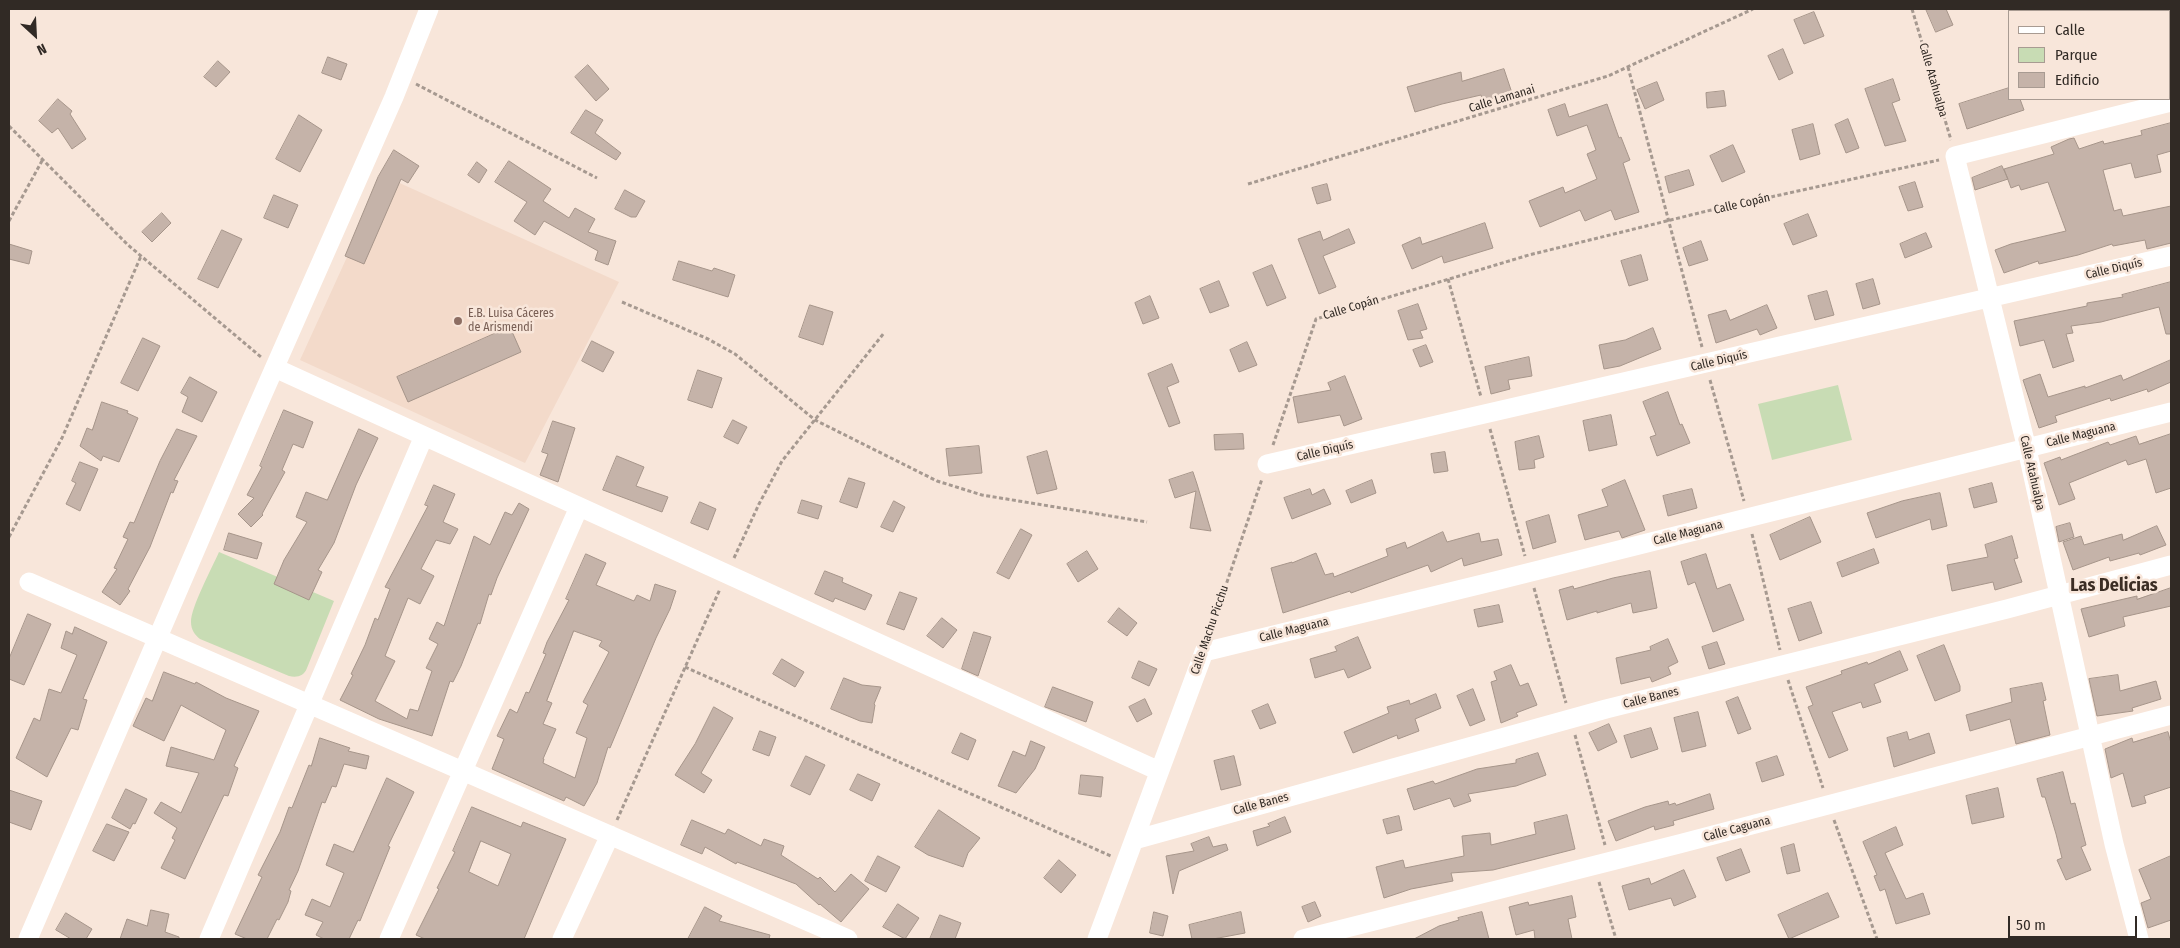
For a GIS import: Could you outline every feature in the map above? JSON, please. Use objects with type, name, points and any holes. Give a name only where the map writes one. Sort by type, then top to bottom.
[{"type":"street","points":[[28,939],[402,77],[429,9]]},
{"type":"street","points":[[1955,156],[2160,102]]},
{"type":"street","name":"Calle Atahualpa","points":[[1955,156],[2027,449],[2114,844],[2139,939]]},
{"type":"street","name":"Calle Diquís","points":[[1267,464],[2171,256]]},
{"type":"street","points":[[275,368],[1159,771]]},
{"type":"street","name":"Calle Maguana","points":[[1204,652],[2171,412]]},
{"type":"street","points":[[209,939],[424,436]]},
{"type":"street","points":[[390,939],[580,507]]},
{"type":"street","name":"Calle Banes","points":[[1134,840],[1606,709],[2007,609],[2171,565]]},
{"type":"street","points":[[29,582],[848,939]]},
{"type":"street","name":"Calle Machu Picchu","points":[[1097,939],[1204,652]]},
{"type":"street","name":"Calle Caguana","points":[[1303,939],[2171,715]]},
{"type":"street","points":[[562,939],[610,835]]},
{"type":"path","name":"Calle Lamanai","points":[[1248,184],[1608,76],[1753,9]]},
{"type":"path","name":"Calle Atahualpa","points":[[1912,9],[1955,156]]},
{"type":"path","points":[[402,77],[597,178]]},
{"type":"path","points":[[9,126],[141,256],[275,368]]},
{"type":"path","name":"Calle Copán","points":[[1316,319],[1529,255],[1716,209],[1955,156]]},
{"type":"path","points":[[9,221],[43,159]]},
{"type":"path","points":[[9,537],[62,438],[141,256]]},
{"type":"path","points":[[622,302],[735,354],[815,420],[937,481],[982,494],[1147,522]]},
{"type":"path","name":"Calle Machu Picchu","points":[[1204,652],[1316,319]]},
{"type":"path","points":[[685,667],[1125,863]]},
{"type":"path","points":[[1594,865],[1616,939]]},
{"type":"shaded area","points":[[2171,9],[2171,91],[2170,10],[2058,10]]},
{"type":"shaded area","name":"E.B. Luisa Cáceres de Arismendi","points":[[384,176],[619,282],[525,463],[300,360]]},
{"type":"green space","points":[[1838,385],[1852,440],[1772,460],[1758,404]]},
{"type":"green space","points":[[219,552],[334,601],[306,671],[302,675],[289,676],[200,639],[195,634],[191,625],[192,615],[198,597]]},
{"type":"building","points":[[1926,9],[1946,9],[1953,25],[1936,32]]},
{"type":"building","points":[[1814,12],[1824,36],[1804,44],[1794,20]]},
{"type":"building","points":[[1783,49],[1793,73],[1779,80],[1768,56]]},
{"type":"building","points":[[328,57],[347,64],[341,80],[322,73]]},
{"type":"building","points":[[218,61],[230,72],[216,87],[204,77]]},
{"type":"building","points":[[588,65],[609,89],[596,101],[575,77]]},
{"type":"building","points":[[1504,69],[1512,93],[1483,102],[1481,95],[1415,112],[1407,87],[1461,72],[1462,81]]},
{"type":"building","points":[[1893,79],[1900,100],[1892,103],[1906,141],[1885,146],[1865,89]]},
{"type":"building","points":[[1657,82],[1664,100],[1645,109],[1637,90]]},
{"type":"building","points":[[2008,88],[2008,100],[2020,100],[2024,110],[1967,129],[1959,104]]},
{"type":"building","points":[[1724,91],[1726,106],[1707,108],[1706,93]]},
{"type":"building","points":[[58,99],[72,111],[70,114],[86,139],[72,149],[58,128],[52,133],[39,121]]},
{"type":"building","points":[[1565,104],[1569,117],[1607,104],[1619,138],[1621,137],[1630,160],[1623,163],[1639,212],[1615,220],[1611,210],[1585,221],[1580,210],[1540,227],[1529,201],[1563,187],[1565,193],[1597,179],[1587,154],[1596,150],[1587,125],[1557,136],[1548,110]]},
{"type":"building","points":[[586,110],[603,120],[595,133],[621,153],[616,160],[571,133]]},
{"type":"building","points":[[299,115],[322,130],[300,172],[276,159]]},
{"type":"building","points":[[1848,119],[1859,148],[1846,153],[1835,125]]},
{"type":"building","points":[[2171,123],[2171,151],[2157,155],[2161,172],[2135,178],[2131,163],[2103,170],[2114,211],[2121,209],[2123,216],[2171,206],[2171,243],[2147,249],[2145,240],[2113,246],[2112,244],[2078,255],[2039,264],[2038,261],[2004,273],[1995,250],[2011,244],[2066,231],[2048,182],[2021,190],[2019,185],[2011,188],[2004,169],[2054,154],[2051,147],[2069,139],[2074,138],[2079,149],[2103,141],[2104,144],[2142,135],[2141,131]]},
{"type":"building","points":[[1813,124],[1820,154],[1800,160],[1792,130]]},
{"type":"building","points":[[1733,145],[1745,172],[1722,182],[1710,156]]},
{"type":"building","points":[[394,150],[419,166],[408,183],[401,179],[364,264],[345,256],[378,177]]},
{"type":"building","points":[[509,161],[551,189],[543,201],[569,218],[575,208],[595,219],[588,232],[616,241],[608,265],[595,260],[598,251],[544,221],[535,235],[514,221],[527,202],[495,182]]},
{"type":"building","points":[[477,162],[487,170],[479,183],[468,175]]},
{"type":"building","points":[[2002,166],[2008,179],[1975,190],[1972,178]]},
{"type":"building","points":[[1689,170],[1694,185],[1669,193],[1665,177]]},
{"type":"building","points":[[1915,182],[1923,207],[1908,211],[1899,187]]},
{"type":"building","points":[[1327,184],[1331,200],[1317,204],[1312,188]]},
{"type":"building","points":[[625,190],[645,201],[636,217],[631,217],[615,209]]},
{"type":"building","points":[[274,195],[298,205],[288,228],[264,218]]},
{"type":"building","points":[[162,213],[171,223],[152,242],[142,232]]},
{"type":"building","points":[[1808,214],[1817,236],[1793,245],[1784,224]]},
{"type":"building","points":[[1485,223],[1493,248],[1444,263],[1442,256],[1412,269],[1402,245],[1420,237],[1422,244]]},
{"type":"building","points":[[1349,229],[1355,243],[1323,256],[1336,287],[1319,294],[1298,239],[1320,231],[1323,240]]},
{"type":"building","points":[[222,230],[242,239],[218,288],[198,279]]},
{"type":"building","points":[[1926,233],[1932,247],[1905,258],[1900,244]]},
{"type":"building","points":[[1701,241],[1708,260],[1689,266],[1683,248]]},
{"type":"building","points":[[9,244],[32,251],[29,264],[9,259]]},
{"type":"building","points":[[1641,255],[1648,280],[1629,286],[1621,261]]},
{"type":"building","points":[[679,261],[712,271],[714,268],[735,275],[728,297],[673,280]]},
{"type":"building","points":[[1272,265],[1286,298],[1267,306],[1253,273]]},
{"type":"building","points":[[1873,279],[1880,304],[1863,309],[1856,284]]},
{"type":"building","points":[[1219,281],[1229,306],[1210,313],[1200,289]]},
{"type":"building","points":[[2171,282],[2171,334],[2166,334],[2159,307],[2101,322],[2071,326],[2073,333],[2066,334],[2074,361],[2053,368],[2044,340],[2020,346],[2014,321],[2087,306],[2087,303],[2123,297],[2122,295]]},
{"type":"building","points":[[1827,291],[1834,315],[1815,320],[1808,296]]},
{"type":"building","points":[[1150,296],[1159,318],[1143,324],[1135,303]]},
{"type":"building","points":[[1418,304],[1427,329],[1420,331],[1423,338],[1408,340],[1398,311]]},
{"type":"building","points":[[810,305],[833,312],[823,345],[799,337]]},
{"type":"building","points":[[1767,305],[1777,328],[1760,335],[1757,329],[1716,343],[1708,315],[1726,310],[1730,320]]},
{"type":"building","points":[[510,327],[521,352],[408,402],[397,377]]},
{"type":"building","points":[[1653,328],[1661,349],[1620,366],[1604,369],[1599,345],[1625,340]]},
{"type":"building","points":[[143,338],[160,346],[138,391],[121,383]]},
{"type":"building","points":[[592,341],[614,352],[603,372],[582,361]]},
{"type":"building","points":[[1247,342],[1257,365],[1239,372],[1230,350]]},
{"type":"building","points":[[1426,345],[1433,362],[1420,367],[1413,350]]},
{"type":"building","points":[[1529,357],[1532,376],[1508,380],[1510,389],[1491,394],[1485,367]]},
{"type":"building","points":[[2171,360],[2171,382],[2148,392],[2147,389],[2111,401],[2110,398],[2055,416],[2057,422],[2039,428],[2023,380],[2040,374],[2048,397],[2085,386],[2085,388],[2121,375],[2123,380]]},
{"type":"building","points":[[1172,364],[1179,382],[1167,387],[1180,423],[1169,427],[1148,374]]},
{"type":"building","points":[[698,370],[722,378],[712,408],[688,400]]},
{"type":"building","points":[[1345,376],[1362,419],[1344,426],[1340,415],[1298,423],[1293,397],[1331,390],[1328,383]]},
{"type":"building","points":[[190,377],[217,392],[202,422],[182,412],[188,397],[181,393]]},
{"type":"building","points":[[1668,392],[1680,425],[1682,424],[1690,443],[1657,456],[1650,437],[1656,435],[1643,402]]},
{"type":"building","points":[[102,402],[128,411],[127,413],[138,418],[119,462],[103,456],[101,461],[80,446],[87,428],[92,430]]},
{"type":"building","points":[[284,410],[313,422],[303,448],[293,444],[282,470],[285,472],[263,515],[251,527],[238,514],[254,498],[247,495],[262,467],[260,466]]},
{"type":"building","points":[[1611,415],[1617,445],[1589,451],[1583,421]]},
{"type":"building","points":[[733,420],[747,427],[738,444],[724,437]]},
{"type":"building","points":[[553,421],[575,428],[558,482],[540,475],[548,454],[542,452]]},
{"type":"building","points":[[177,429],[197,436],[174,480],[178,481],[173,493],[171,492],[150,547],[128,589],[130,591],[120,605],[102,592],[117,569],[114,568],[128,539],[123,537],[130,522],[134,523],[160,461]]},
{"type":"building","points":[[359,429],[378,438],[356,485],[334,543],[318,570],[322,572],[309,600],[274,584],[284,560],[307,522],[296,517],[306,492],[327,500]]},
{"type":"building","points":[[1243,434],[1244,449],[1215,450],[1214,435]]},
{"type":"building","points":[[2171,434],[2171,488],[2156,493],[2146,459],[2128,465],[2126,460],[2069,483],[2075,499],[2059,505],[2044,463],[2060,457],[2061,460],[2108,442],[2110,445],[2136,436],[2139,444]]},
{"type":"building","points":[[1539,436],[1544,457],[1534,460],[1535,468],[1519,470],[1515,442]]},
{"type":"building","points":[[979,446],[982,473],[949,476],[946,449]]},
{"type":"building","points":[[1047,451],[1057,489],[1037,494],[1027,457]]},
{"type":"building","points":[[1445,452],[1448,471],[1434,473],[1431,454]]},
{"type":"building","points":[[617,456],[644,467],[636,486],[668,497],[662,512],[603,490]]},
{"type":"building","points":[[80,462],[98,469],[80,511],[66,504],[76,483],[72,481]]},
{"type":"building","points":[[1193,472],[1211,531],[1190,528],[1196,491],[1175,498],[1169,480]]},
{"type":"building","points":[[849,478],[865,483],[857,508],[840,502]]},
{"type":"building","points":[[1372,480],[1376,493],[1351,503],[1346,491]]},
{"type":"building","points":[[1625,480],[1645,530],[1622,538],[1619,531],[1585,540],[1578,515],[1608,506],[1602,490]]},
{"type":"building","points":[[1992,483],[1997,502],[1974,508],[1969,489]]},
{"type":"building","points":[[434,485],[455,494],[443,522],[458,529],[450,544],[436,540],[421,569],[434,576],[420,604],[408,598],[385,656],[395,661],[375,701],[407,719],[410,709],[418,711],[432,671],[426,668],[438,644],[429,639],[437,622],[444,626],[474,536],[490,545],[505,512],[512,515],[519,503],[529,509],[491,595],[489,594],[480,624],[478,623],[461,666],[453,682],[450,681],[432,736],[379,719],[340,700],[353,675],[351,674],[375,618],[378,620],[390,589],[385,587],[428,506],[425,505]]},
{"type":"building","points":[[1310,489],[1312,495],[1324,489],[1331,504],[1292,519],[1284,498]]},
{"type":"building","points":[[1692,489],[1697,508],[1668,516],[1663,496]]},
{"type":"building","points":[[1940,493],[1947,526],[1932,530],[1930,519],[1876,538],[1867,513],[1902,501]]},
{"type":"building","points":[[802,500],[822,506],[818,519],[798,513]]},
{"type":"building","points":[[894,501],[905,507],[893,532],[881,527]]},
{"type":"building","points":[[700,502],[716,509],[708,530],[691,523]]},
{"type":"building","points":[[1549,515],[1556,542],[1533,549],[1526,522]]},
{"type":"building","points":[[1810,517],[1821,542],[1780,560],[1770,535]]},
{"type":"building","points":[[2070,523],[2074,537],[2059,542],[2056,527]]},
{"type":"building","points":[[2157,526],[2166,545],[2140,555],[2139,553],[2110,561],[2109,557],[2073,570],[2063,542],[2081,536],[2084,545],[2122,534],[2123,540]]},
{"type":"building","points":[[1021,529],[1032,535],[1009,579],[997,573]]},
{"type":"building","points":[[1443,532],[1447,542],[1479,533],[1481,542],[1498,539],[1502,555],[1464,566],[1462,558],[1431,572],[1428,565],[1351,593],[1350,591],[1283,613],[1271,568],[1292,563],[1316,553],[1325,575],[1333,573],[1334,577],[1388,556],[1386,549],[1405,542],[1407,548]]},
{"type":"building","points":[[229,533],[262,543],[257,559],[224,550]]},
{"type":"building","points":[[2012,536],[2018,558],[2014,559],[2022,582],[1995,590],[1993,582],[1952,591],[1947,565],[1988,557],[1985,545]]},
{"type":"building","points":[[1874,549],[1879,563],[1842,577],[1837,563]]},
{"type":"building","points":[[1087,551],[1098,569],[1078,582],[1067,564]]},
{"type":"building","points":[[586,554],[606,563],[596,585],[634,601],[637,595],[650,601],[655,584],[676,591],[610,748],[608,747],[597,783],[584,806],[566,797],[564,801],[492,769],[504,739],[497,736],[510,709],[517,713],[526,692],[529,693],[546,654],[543,653],[547,642],[569,600],[566,599]],"holes":[[[574,631],[602,641],[599,646],[609,652],[583,702],[588,705],[576,733],[587,738],[575,778],[543,763],[556,729],[543,724],[552,703],[547,701]]]},
{"type":"building","points":[[1706,554],[1717,589],[1730,584],[1744,620],[1713,632],[1695,582],[1688,585],[1681,562]]},
{"type":"building","points":[[825,571],[843,578],[842,582],[872,595],[865,610],[835,598],[833,602],[815,594]]},
{"type":"building","points":[[1650,571],[1657,608],[1633,613],[1631,603],[1567,620],[1559,590],[1573,586],[1574,589],[1613,578]]},
{"type":"building","points":[[2171,588],[2171,606],[2123,617],[2125,626],[2089,637],[2081,609],[2137,596],[2137,599]]},
{"type":"building","points":[[900,592],[917,598],[904,630],[887,624]]},
{"type":"building","points":[[1811,602],[1822,633],[1799,641],[1788,609]]},
{"type":"building","points":[[1499,605],[1503,622],[1478,627],[1474,610]]},
{"type":"building","points":[[1119,608],[1137,623],[1127,636],[1108,622]]},
{"type":"building","points":[[28,614],[51,624],[24,685],[9,679],[9,659]]},
{"type":"building","points":[[942,618],[957,630],[943,648],[927,636]]},
{"type":"building","points":[[75,627],[107,642],[83,699],[87,700],[78,730],[71,728],[47,777],[16,758],[34,718],[40,721],[49,689],[61,693],[77,655],[61,648],[66,631],[72,634]]},
{"type":"building","points":[[974,632],[991,637],[978,676],[962,669]]},
{"type":"building","points":[[1358,637],[1371,668],[1348,678],[1344,669],[1315,678],[1310,659],[1337,651],[1335,647]]},
{"type":"building","points":[[1668,639],[1678,662],[1668,667],[1671,674],[1652,682],[1650,677],[1621,684],[1616,658],[1651,650],[1650,647]]},
{"type":"building","points":[[1717,642],[1725,664],[1709,669],[1702,647]]},
{"type":"building","points":[[1944,645],[1960,686],[1960,691],[1935,701],[1917,656]]},
{"type":"building","points":[[1900,651],[1908,670],[1874,684],[1881,702],[1863,708],[1861,702],[1832,712],[1848,750],[1829,758],[1808,707],[1813,705],[1806,687],[1842,674],[1841,671],[1867,662],[1868,664]]},
{"type":"building","points":[[782,659],[804,672],[795,687],[773,674]]},
{"type":"building","points":[[1139,661],[1157,669],[1149,686],[1132,678]]},
{"type":"building","points":[[1511,665],[1520,686],[1528,683],[1537,705],[1516,713],[1518,716],[1501,723],[1491,682],[1497,680],[1494,672]]},
{"type":"building","points":[[164,672],[195,684],[196,682],[226,698],[259,711],[234,766],[238,768],[228,796],[224,795],[185,879],[161,868],[175,840],[172,838],[177,828],[154,813],[161,802],[181,813],[199,773],[166,766],[171,747],[214,760],[226,730],[181,705],[164,741],[133,726],[146,698],[152,701]]},
{"type":"building","points":[[2118,675],[2120,691],[2156,681],[2161,699],[2132,708],[2133,711],[2097,716],[2089,679]]},
{"type":"building","points":[[844,678],[862,685],[881,687],[874,704],[872,723],[860,721],[831,709]]},
{"type":"building","points":[[2042,683],[2046,700],[2043,701],[2050,735],[2016,744],[2010,719],[1970,731],[1966,715],[2012,702],[2010,689]]},
{"type":"building","points":[[1053,687],[1093,702],[1086,722],[1045,707]]},
{"type":"building","points":[[1473,689],[1485,720],[1470,726],[1457,696]]},
{"type":"building","points":[[1436,694],[1441,708],[1415,719],[1419,731],[1398,739],[1397,735],[1353,753],[1344,732],[1389,713],[1387,707],[1409,700],[1410,704]]},
{"type":"building","points":[[1738,697],[1751,729],[1738,734],[1726,702]]},
{"type":"building","points":[[1145,699],[1152,714],[1137,722],[1129,707]]},
{"type":"building","points":[[1268,704],[1276,723],[1260,729],[1252,711]]},
{"type":"building","points":[[714,707],[733,718],[701,773],[712,780],[704,793],[675,775],[695,744]]},
{"type":"building","points":[[1698,712],[1706,746],[1682,752],[1674,718]]},
{"type":"building","points":[[1609,724],[1617,742],[1598,751],[1589,733]]},
{"type":"building","points":[[1651,728],[1658,749],[1631,758],[1624,736]]},
{"type":"building","points":[[760,731],[776,737],[769,756],[753,750]]},
{"type":"building","points":[[1907,732],[1909,740],[1929,733],[1935,753],[1894,767],[1887,738]]},
{"type":"building","points":[[2168,732],[2171,743],[2171,787],[2144,796],[2146,803],[2132,807],[2123,773],[2111,778],[2105,749],[2132,738],[2133,742]]},
{"type":"building","points":[[961,733],[976,740],[968,760],[952,753]]},
{"type":"building","points":[[320,738],[350,748],[348,751],[369,756],[366,769],[344,764],[336,787],[332,786],[325,803],[322,802],[298,871],[289,890],[291,891],[288,902],[279,920],[277,919],[267,939],[247,939],[235,934],[262,877],[258,875],[280,832],[289,807],[292,808],[309,765],[311,766]]},
{"type":"building","points":[[1031,741],[1045,747],[1035,769],[1016,793],[998,786],[1013,751],[1025,756]]},
{"type":"building","points":[[1538,753],[1546,775],[1516,786],[1468,794],[1471,801],[1454,807],[1450,798],[1414,810],[1407,789],[1433,781],[1435,784],[1477,769],[1516,763],[1516,760]]},
{"type":"building","points":[[806,756],[825,765],[810,795],[791,786]]},
{"type":"building","points":[[1234,756],[1241,785],[1221,790],[1214,761]]},
{"type":"building","points":[[1777,756],[1784,775],[1762,782],[1756,763]]},
{"type":"building","points":[[2063,772],[2071,804],[2075,803],[2086,845],[2081,847],[2091,870],[2066,880],[2057,860],[2062,858],[2045,797],[2042,797],[2037,779]]},
{"type":"building","points":[[858,774],[880,784],[872,801],[850,790]]},
{"type":"building","points":[[1081,775],[1103,777],[1101,797],[1079,794]]},
{"type":"building","points":[[387,778],[414,792],[388,846],[390,847],[360,921],[358,920],[349,939],[324,939],[316,935],[323,922],[305,915],[312,899],[330,907],[344,873],[326,865],[334,844],[353,852]]},
{"type":"building","points":[[1998,788],[2004,817],[1972,824],[1966,796]]},
{"type":"building","points":[[126,789],[147,799],[135,824],[133,823],[130,829],[112,818]]},
{"type":"building","points":[[9,790],[42,801],[31,830],[9,822]]},
{"type":"building","points":[[1710,794],[1714,809],[1673,821],[1674,825],[1655,830],[1654,826],[1616,841],[1608,821],[1645,807],[1668,801],[1669,805],[1675,803],[1676,805]]},
{"type":"building","points":[[472,807],[521,827],[523,822],[566,839],[524,939],[425,939],[416,935],[439,889],[437,888],[455,852],[453,851]],"holes":[[[481,841],[511,854],[498,886],[469,872]]]},
{"type":"building","points":[[939,810],[980,838],[968,853],[963,867],[928,855],[915,847]]},
{"type":"building","points":[[1567,815],[1575,849],[1493,870],[1451,873],[1453,881],[1411,889],[1384,898],[1376,867],[1403,860],[1405,868],[1464,856],[1462,836],[1490,833],[1491,845],[1536,834],[1534,823]]},
{"type":"building","points":[[1399,816],[1402,830],[1387,834],[1383,820]]},
{"type":"building","points":[[1285,817],[1291,832],[1257,846],[1253,831],[1270,826],[1268,824]]},
{"type":"building","points":[[692,820],[725,834],[728,829],[761,846],[764,839],[784,846],[781,855],[818,879],[820,877],[835,892],[851,874],[869,889],[841,922],[796,884],[737,862],[736,864],[705,847],[702,854],[681,845]]},
{"type":"building","points":[[107,824],[129,832],[114,861],[93,851]]},
{"type":"building","points":[[1896,827],[1903,845],[1885,853],[1906,899],[1923,893],[1930,914],[1896,924],[1885,889],[1880,891],[1874,876],[1877,875],[1863,842]]},
{"type":"building","points":[[1209,837],[1213,847],[1226,844],[1228,850],[1179,871],[1173,894],[1166,856],[1194,851],[1191,844]]},
{"type":"building","points":[[1794,844],[1800,871],[1787,874],[1781,848]]},
{"type":"building","points":[[1741,849],[1750,872],[1726,881],[1717,858]]},
{"type":"building","points":[[878,856],[900,867],[886,892],[865,881]]},
{"type":"building","points":[[2171,856],[2171,920],[2148,928],[2141,903],[2151,899],[2139,870]]},
{"type":"building","points":[[1059,860],[1076,875],[1061,893],[1044,878]]},
{"type":"building","points":[[1684,870],[1696,897],[1674,906],[1671,898],[1629,910],[1622,886],[1649,878],[1651,884]]},
{"type":"building","points":[[1828,893],[1839,917],[1789,939],[1778,915]]},
{"type":"building","points":[[1572,896],[1576,917],[1568,919],[1572,939],[1535,939],[1534,930],[1516,935],[1509,907],[1528,902],[1529,905]]},
{"type":"building","points":[[1315,902],[1321,916],[1308,922],[1302,907]]},
{"type":"building","points":[[898,904],[919,918],[905,939],[883,927]]},
{"type":"building","points":[[705,907],[722,916],[719,921],[770,935],[769,939],[688,939]]},
{"type":"building","points":[[151,910],[169,914],[165,932],[179,937],[179,939],[120,939],[127,919],[147,926]]},
{"type":"building","points":[[1154,912],[1168,916],[1163,936],[1150,933]]},
{"type":"building","points":[[1241,912],[1245,933],[1213,939],[1192,939],[1189,925]]},
{"type":"building","points":[[1482,912],[1489,939],[1414,939],[1439,926],[1459,920],[1458,918]]},
{"type":"building","points":[[66,913],[92,929],[86,939],[71,939],[56,930]]},
{"type":"building","points":[[940,915],[961,923],[955,939],[930,939]]},
{"type":"place","name":"E.B. Luisa Cáceres de Arismendi","points":[[458,321]]},
{"type":"district","name":"Las Delicias","points":[[2114,586]]}]
